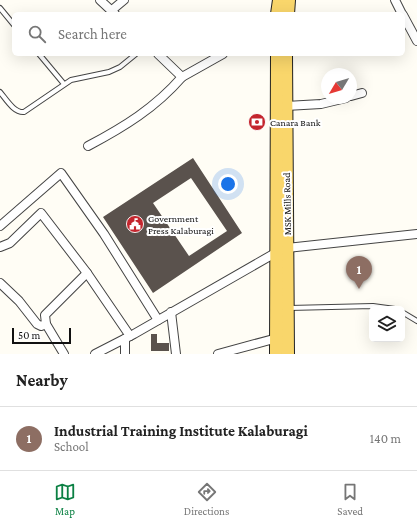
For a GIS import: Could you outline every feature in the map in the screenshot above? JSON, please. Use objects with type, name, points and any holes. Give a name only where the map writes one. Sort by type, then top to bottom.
[{"type":"main road","points":[[277,12],[279,0]]},
{"type":"main road","points":[[288,12],[289,0]]},
{"type":"main road","name":"MSK Mills Road","points":[[276,56],[282,250],[288,308],[288,354]]},
{"type":"main road","name":"MSK Mills Road","points":[[276,354],[282,250],[286,56]]},
{"type":"street","points":[[100,0],[114,12],[124,0]]},
{"type":"street","points":[[395,0],[401,12]]},
{"type":"street","points":[[405,19],[417,41]]},
{"type":"street","points":[[160,56],[182,77]]},
{"type":"street","points":[[88,146],[132,120],[164,96],[182,77],[219,56]]},
{"type":"street","points":[[357,94],[362,93]]},
{"type":"street","points":[[286,106],[321,104]]},
{"type":"street","points":[[0,226],[61,173],[104,234],[158,320]]},
{"type":"street","points":[[0,247],[10,243],[41,212],[88,272],[128,337],[125,354]]},
{"type":"street","points":[[94,354],[128,337],[282,250],[417,234]]},
{"type":"street","points":[[64,354],[46,324],[45,315],[88,272]]},
{"type":"street","points":[[0,283],[19,301],[37,324],[41,326],[46,324]]},
{"type":"street","points":[[171,312],[176,354]]},
{"type":"street","points":[[218,354],[288,335]]},
{"type":"lane","points":[[0,8],[12,23]]},
{"type":"lane","points":[[41,56],[64,84]]},
{"type":"lane","points":[[0,92],[16,110],[24,112],[64,84],[77,78],[114,70],[133,56]]},
{"type":"lane","points":[[288,308],[369,306]]},
{"type":"lane","points":[[405,314],[417,321]]},
{"type":"building","name":"Government Press Kalaburagi","points":[[193,158],[242,233],[153,293],[103,217]],"holes":[[[191,178],[227,231],[189,256],[153,203]]]},
{"type":"building","points":[[151,334],[157,334],[157,343],[169,343],[169,351],[151,351]]},
{"type":"place","name":"Canara Bank","points":[[257,122]]},
{"type":"place","name":"Government Press Kalaburagi","points":[[135,224]]},
{"type":"place","name":"Industrial Training Institute Kalaburagi","points":[[359,289]]}]
